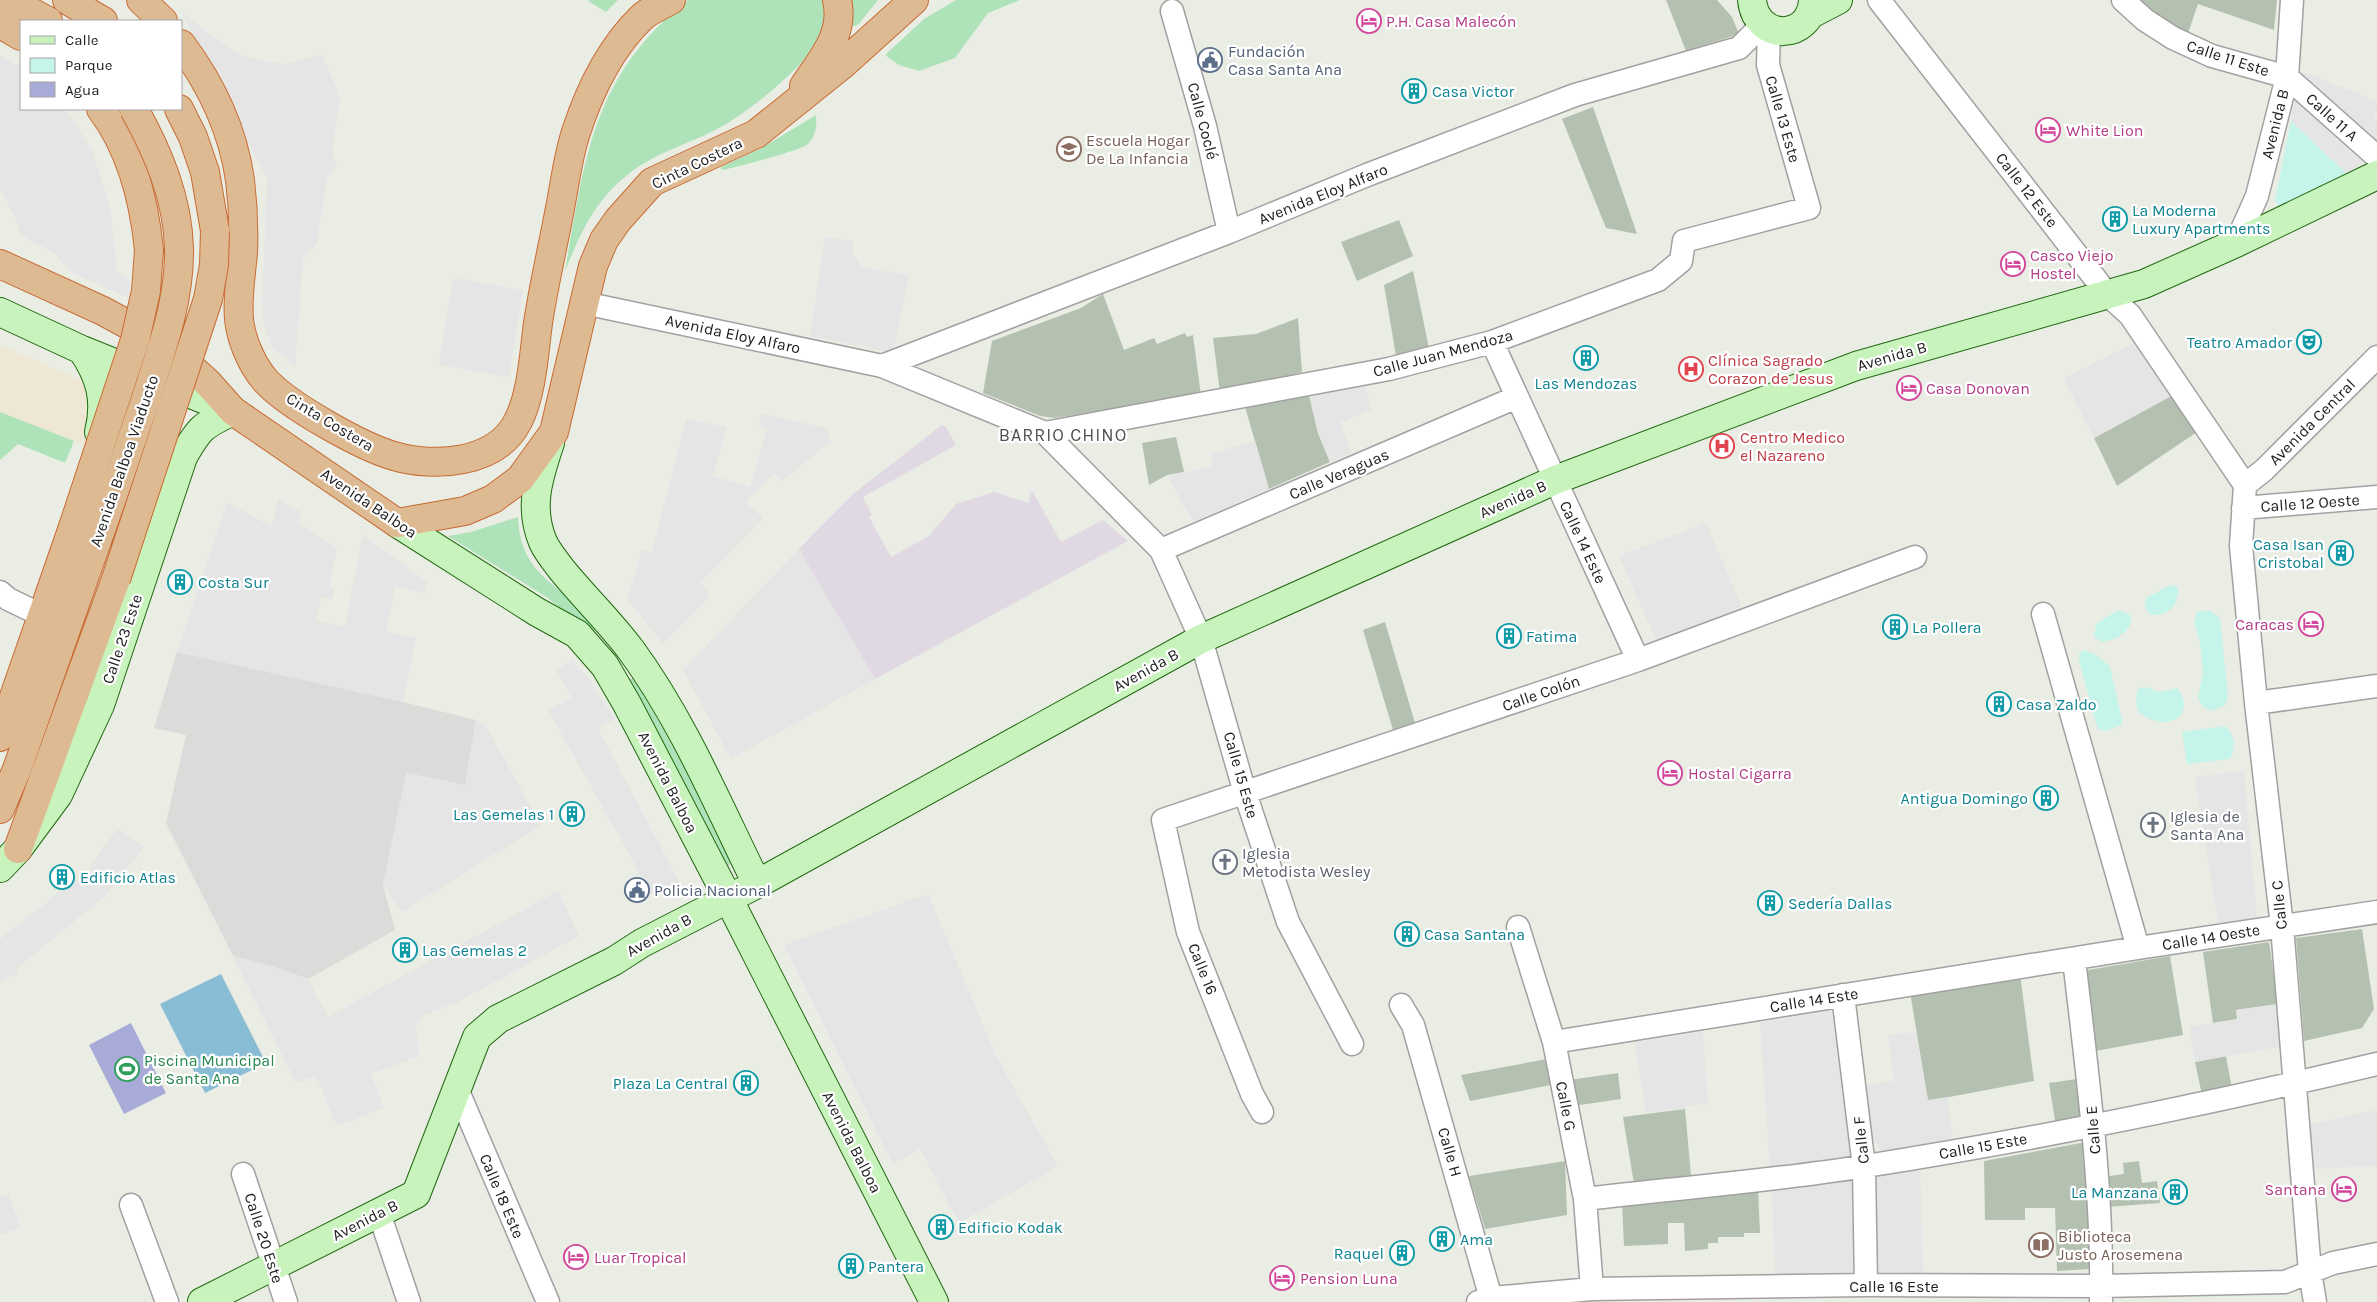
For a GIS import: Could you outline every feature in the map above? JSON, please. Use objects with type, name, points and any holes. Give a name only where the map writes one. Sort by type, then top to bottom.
[{"type":"highway","points":[[67,0],[101,20]]},
{"type":"highway","points":[[141,0],[162,20]]},
{"type":"highway","name":"Cinta Costera","points":[[182,45],[196,63],[215,100],[234,151],[243,210],[240,322],[249,353],[266,381],[293,402],[351,439],[378,451],[405,459],[431,462],[454,461],[479,454],[500,442],[518,422],[528,386],[545,286],[576,132],[612,52],[650,8],[671,0]]},
{"type":"highway","points":[[789,108],[834,40],[840,14],[837,0]]},
{"type":"highway","name":"Cinta Costera","points":[[398,523],[465,511],[493,500],[520,479],[554,432],[593,266],[604,240],[618,220],[652,182],[756,134],[842,66],[914,0]]},
{"type":"highway","points":[[17,4],[46,20]]},
{"type":"highway","points":[[0,24],[20,35]]},
{"type":"highway","name":"Avenida Balboa Viaducto","points":[[0,737],[129,358],[146,292],[149,250],[144,205],[130,160],[102,110]]},
{"type":"highway","name":"Avenida Balboa Viaducto","points":[[0,809],[17,770],[97,541],[162,348],[176,297],[180,248],[172,197],[156,148],[135,110]]},
{"type":"highway","points":[[9,859],[116,578],[208,298],[214,265],[215,231],[205,172],[193,137],[179,110]]},
{"type":"highway","name":"Avenida Balboa","points":[[0,264],[103,311],[147,334],[176,355],[208,383],[233,411],[398,523]]},
{"type":"street","points":[[1761,17],[1780,31],[1792,30],[1802,24],[1811,8],[1838,0]]},
{"type":"street","name":"Calle 12 Este","points":[[1879,0],[2108,295],[2130,315],[2245,485]]},
{"type":"street","name":"Calle 11 Este","points":[[2123,0],[2145,20],[2173,38],[2212,56],[2287,76]]},
{"type":"street","name":"Avenida B","points":[[2236,243],[2256,196],[2287,76],[2292,0]]},
{"type":"street","name":"Calle Coclé","points":[[1172,11],[1205,126],[1230,232]]},
{"type":"street","name":"Calle 13 Este","points":[[1761,17],[1768,64],[1809,208]]},
{"type":"street","name":"Avenida Eloy Alfaro","points":[[882,366],[1230,232],[1367,175],[1574,95],[1739,48],[1761,17]]},
{"type":"street","name":"Calle 11 A","points":[[2287,76],[2377,156]]},
{"type":"street","name":"Avenida B","points":[[202,1302],[416,1194],[477,1038],[498,1019],[614,961],[642,943],[757,884],[1201,639],[1555,480],[1856,366],[2144,284],[2236,243],[2377,175]]},
{"type":"street","name":"Calle Juan Mendoza","points":[[1045,432],[1389,370],[1492,342],[1658,280],[1680,261],[1684,241],[1809,208]]},
{"type":"street","name":"Avenida Eloy Alfaro","points":[[584,303],[882,366],[1045,432],[1162,550],[1201,639]]},
{"type":"street","name":"Avenida Balboa","points":[[0,312],[82,350],[233,411]]},
{"type":"street","name":"Calle 14 Este","points":[[1492,342],[1638,660]]},
{"type":"street","points":[[0,719],[99,432],[103,410],[100,381],[96,371],[82,350]]},
{"type":"street","name":"Avenida Central","points":[[2245,485],[2264,470],[2377,357]]},
{"type":"street","name":"Calle Veraguas","points":[[1162,550],[1517,398]]},
{"type":"street","points":[[103,410],[118,407],[134,407],[149,412],[163,420],[174,431],[183,457]]},
{"type":"street","name":"Calle 23 Este","points":[[9,859],[58,795],[100,705],[183,457],[194,436],[202,427],[233,411]]},
{"type":"street","name":"Avenida Balboa","points":[[554,432],[538,480],[534,512],[543,542],[582,595],[630,650],[664,703],[699,765],[757,884]]},
{"type":"street","points":[[2243,508],[2245,485]]},
{"type":"street","name":"Calle 12 Oeste","points":[[2243,508],[2377,498]]},
{"type":"street","name":"Calle C","points":[[2243,508],[2242,546],[2256,703],[2282,926],[2310,1272],[2315,1302]]},
{"type":"street","name":"Avenida Balboa","points":[[398,523],[537,612],[577,634],[605,666],[627,704],[728,898],[934,1302]]},
{"type":"street","name":"Calle Colón","points":[[1163,820],[1638,660],[1915,557]]},
{"type":"street","points":[[0,592],[8,599],[37,613]]},
{"type":"street","points":[[577,634],[591,644],[601,642],[607,636],[597,611]]},
{"type":"street","points":[[2043,614],[2138,948]]},
{"type":"street","name":"Calle 15 Este","points":[[1201,639],[1246,793],[1288,922],[1352,1044]]},
{"type":"street","points":[[2256,703],[2377,686]]},
{"type":"street","name":"Calle 16","points":[[1163,820],[1188,932],[1252,1094],[1262,1112]]},
{"type":"street","name":"Calle 14 Oeste","points":[[2074,958],[2377,912]]},
{"type":"street","name":"Calle G","points":[[1518,927],[1554,1042],[1585,1200],[1592,1289]]},
{"type":"street","name":"Calle 14 Este","points":[[1554,1042],[2074,958]]},
{"type":"street","name":"Calle E","points":[[2074,958],[2094,1127],[2103,1270],[2102,1294]]},
{"type":"street","name":"Calle F","points":[[1843,995],[1864,1167],[1866,1285]]},
{"type":"street","name":"Calle H","points":[[1401,1005],[1413,1025],[1487,1301]]},
{"type":"street","name":"Calle 15 Este","points":[[1585,1200],[1864,1167],[2094,1127],[2377,1064]]},
{"type":"street","name":"Calle 18 Este","points":[[456,1089],[548,1302]]},
{"type":"street","name":"Calle 20 Este","points":[[243,1174],[286,1302]]},
{"type":"street","points":[[132,1205],[166,1302]]},
{"type":"street","points":[[379,1213],[409,1302]]},
{"type":"street","points":[[2310,1272],[2333,1263],[2377,1254]]},
{"type":"street","name":"Calle 16 Este","points":[[1487,1301],[1592,1289],[1866,1285],[2102,1294],[2285,1282],[2310,1272]]},
{"type":"shaded area","points":[[1666,0],[1717,0],[1732,17],[1739,34],[1686,51]]},
{"type":"shaded area","points":[[2135,0],[2277,0],[2274,30],[2198,4],[2186,39]]},
{"type":"shaded area","points":[[182,13],[234,52],[256,60],[286,64],[322,55],[340,97],[332,153],[337,164],[327,177],[317,243],[303,259],[295,366],[273,348],[264,327],[262,303],[267,179]]},
{"type":"shaded area","points":[[0,56],[20,66],[20,110],[66,110],[92,150],[110,207],[117,272],[131,282],[128,298],[71,272],[54,253],[21,235],[14,214],[0,191]]},
{"type":"shaded area","points":[[2303,72],[2377,101],[2377,109],[2373,117],[2377,119],[2377,139],[2302,76]]},
{"type":"shaded area","points":[[2295,94],[2373,163],[2347,174],[2291,121]]},
{"type":"shaded area","points":[[1593,107],[1637,234],[1606,228],[1562,119]]},
{"type":"shaded area","points":[[1399,220],[1413,256],[1357,281],[1341,242]]},
{"type":"shaded area","points":[[825,237],[854,241],[852,252],[863,268],[909,275],[893,353],[810,336]]},
{"type":"shaded area","points":[[1413,271],[1429,348],[1396,356],[1384,285]]},
{"type":"shaded area","points":[[453,278],[523,290],[509,377],[439,365]]},
{"type":"shaded area","points":[[1103,294],[1124,350],[1154,338],[1157,344],[1185,333],[1187,337],[1193,335],[1201,396],[1054,418],[1040,416],[983,393],[992,341],[1081,308]]},
{"type":"shaded area","points":[[1298,318],[1302,372],[1220,393],[1213,338],[1256,334]]},
{"type":"shaded area","points":[[2138,341],[2173,395],[2094,438],[2064,378]]},
{"type":"shaded area","points":[[0,345],[88,383],[92,413],[85,445],[0,412]]},
{"type":"shaded area","points":[[1365,384],[1371,410],[1340,423],[1352,452],[1330,462],[1318,433],[1309,395]]},
{"type":"shaded area","points":[[1309,395],[1318,433],[1330,462],[1269,489],[1245,407]]},
{"type":"shaded area","points":[[2173,395],[2197,432],[2117,486],[2094,438]]},
{"type":"shaded area","points":[[762,414],[826,428],[831,441],[782,481],[774,474],[746,502],[763,518],[700,583],[711,595],[663,644],[627,599],[642,550],[652,552],[686,419],[727,427],[713,476],[750,487],[767,429],[758,426]]},
{"type":"shaded area","points":[[942,425],[946,427],[956,445],[863,497],[872,515],[869,517],[891,557],[929,536],[956,504],[994,492],[1029,503],[1030,493],[1033,492],[1061,542],[1103,520],[1128,541],[875,679],[799,549],[853,494]]},
{"type":"shaded area","points":[[1176,437],[1184,472],[1167,475],[1149,485],[1142,443]]},
{"type":"shaded area","points":[[1255,441],[1269,489],[1193,522],[1167,475],[1213,467],[1210,454]]},
{"type":"shaded area","points":[[278,499],[301,512],[299,524],[337,548],[329,587],[334,589],[332,599],[321,597],[316,621],[345,627],[363,535],[427,582],[424,593],[395,587],[386,632],[416,638],[403,702],[177,652],[227,502],[272,527]]},
{"type":"shaded area","points":[[1706,523],[1742,607],[1656,640],[1619,556]]},
{"type":"shaded area","points":[[799,549],[875,679],[731,759],[683,670]]},
{"type":"shaded area","points":[[1385,622],[1415,723],[1393,730],[1363,630]]},
{"type":"shaded area","points":[[177,652],[476,720],[465,785],[407,773],[383,885],[395,930],[308,979],[275,967],[233,956],[166,823],[186,735],[154,728]]},
{"type":"shaded area","points":[[572,660],[588,678],[615,719],[598,728],[680,884],[652,895],[548,710],[572,698],[556,670]]},
{"type":"shaded area","points":[[476,720],[485,725],[541,825],[402,912],[383,885],[406,773],[465,785]]},
{"type":"shaded area","points":[[2244,770],[2257,918],[2218,924],[2195,778]]},
{"type":"shaded area","points":[[117,829],[144,847],[104,897],[17,968],[18,972],[0,984],[0,939],[76,879],[84,887],[97,876],[90,867]]},
{"type":"shaded area","points":[[558,891],[579,936],[458,1002],[424,1015],[416,1023],[419,1056],[371,1074],[384,1108],[337,1126],[316,1076],[296,1083],[233,956],[275,967],[308,979],[328,1017]]},
{"type":"shaded area","points":[[928,894],[997,1058],[1058,1166],[959,1223],[920,1149],[893,1164],[784,945]]},
{"type":"shaded area","points":[[2362,929],[2374,1009],[2362,1028],[2304,1041],[2296,938]]},
{"type":"shaded area","points":[[2269,942],[2278,1004],[2236,1010],[2238,1019],[2213,1023],[2203,952]]},
{"type":"shaded area","points":[[2170,956],[2183,1035],[2090,1052],[2082,971]]},
{"type":"shaded area","points":[[221,974],[266,1063],[205,1093],[160,1004]]},
{"type":"shaded area","points":[[2020,974],[2034,1081],[1928,1101],[1910,992]]},
{"type":"shaded area","points":[[2278,1004],[2283,1046],[2195,1062],[2190,1027],[2237,1019],[2236,1010]]},
{"type":"shaded area","points":[[1837,1010],[1855,1157],[1770,1168],[1760,1023]]},
{"type":"shaded area","points":[[1703,1032],[1708,1104],[1685,1106],[1685,1109],[1646,1113],[1635,1042]]},
{"type":"shaded area","points":[[1916,1032],[1928,1100],[1947,1097],[1954,1144],[1886,1156],[1866,1131],[1860,1086],[1894,1081],[1888,1035]]},
{"type":"shaded area","points":[[2226,1056],[2232,1089],[2202,1095],[2195,1062]]},
{"type":"shaded area","points":[[1547,1059],[1551,1085],[1470,1101],[1461,1075]]},
{"type":"shaded area","points":[[1618,1073],[1621,1099],[1573,1106],[1569,1080]]},
{"type":"shaded area","points":[[2077,1079],[2083,1123],[2056,1127],[2049,1083]]},
{"type":"shaded area","points":[[1685,1109],[1691,1175],[1634,1184],[1623,1117]]},
{"type":"shaded area","points":[[2377,1110],[2377,1166],[2311,1169],[2306,1125]]},
{"type":"shaded area","points":[[2086,1142],[2090,1269],[2057,1271],[2055,1208],[2025,1208],[2025,1220],[1985,1220],[1984,1161]]},
{"type":"shaded area","points":[[1565,1161],[1567,1215],[1485,1229],[1469,1176]]},
{"type":"shaded area","points":[[2139,1161],[2142,1183],[2157,1181],[2160,1203],[2107,1207],[2103,1177],[2124,1174],[2123,1163]]},
{"type":"shaded area","points":[[1920,1167],[1923,1273],[1875,1271],[1873,1176]]},
{"type":"shaded area","points":[[1854,1178],[1856,1272],[1775,1275],[1772,1188]]},
{"type":"shaded area","points":[[1758,1188],[1760,1233],[1744,1233],[1744,1237],[1718,1237],[1718,1243],[1708,1243],[1708,1249],[1685,1251],[1684,1223],[1668,1223],[1668,1244],[1624,1246],[1622,1203]]},
{"type":"shaded area","points":[[8,1194],[21,1227],[0,1235],[0,1197]]},
{"type":"green space","points":[[618,0],[606,12],[588,1]]},
{"type":"green space","points":[[688,0],[825,0],[828,23],[823,36],[812,51],[781,82],[746,111],[717,129],[648,161],[615,186],[589,219],[565,271],[587,156],[598,122],[612,89],[631,59],[656,29]]},
{"type":"green space","points":[[851,0],[878,0],[858,25],[853,26],[851,23]]},
{"type":"green space","points":[[956,0],[1020,0],[988,13],[955,58],[919,71],[899,65],[885,55],[924,19]]},
{"type":"green space","points":[[816,115],[813,137],[803,147],[781,155],[722,170],[721,167],[760,149]]},
{"type":"green space","points":[[2291,121],[2347,174],[2280,207],[2275,201]]},
{"type":"green space","points":[[0,412],[74,441],[65,463],[18,444],[0,460]]},
{"type":"green space","points":[[518,517],[521,539],[528,556],[537,569],[584,613],[595,629],[593,633],[585,630],[548,598],[448,536],[471,532]]},
{"type":"green space","points":[[2171,585],[2178,587],[2178,593],[2171,609],[2161,614],[2149,614],[2145,607],[2146,598]]},
{"type":"green space","points":[[2118,610],[2130,615],[2131,624],[2128,628],[2111,640],[2102,642],[2094,637],[2096,624]]},
{"type":"green space","points":[[2197,611],[2210,611],[2220,618],[2228,697],[2225,705],[2212,711],[2203,707],[2198,698],[2203,673],[2200,642],[2194,623]]},
{"type":"green space","points":[[2084,650],[2096,655],[2110,667],[2122,720],[2121,725],[2106,731],[2098,729],[2079,661],[2079,654]]},
{"type":"green space","points":[[635,679],[686,770],[731,859],[731,864],[727,866],[723,863],[629,680]]},
{"type":"green space","points":[[2146,687],[2159,692],[2177,688],[2183,698],[2184,707],[2181,714],[2176,719],[2168,722],[2148,718],[2138,711],[2136,699],[2138,689]]},
{"type":"green space","points":[[2225,726],[2231,733],[2234,741],[2230,759],[2187,764],[2182,732]]},
{"type":"water","name":"Piscina Municipal de Santa Ana","points":[[131,1023],[166,1093],[124,1114],[89,1045]]},
{"type":"place","name":"P.H. Casa Malecón","points":[[1369,21]]},
{"type":"place","name":"Fundación Casa Santa Ana","points":[[1210,60]]},
{"type":"place","name":"Casa Victor","points":[[1414,91]]},
{"type":"place","name":"White Lion","points":[[2048,130]]},
{"type":"place","name":"Escuela Hogar De La Infancia","points":[[1069,149]]},
{"type":"place","name":"La Moderna Luxury Apartments","points":[[2115,219]]},
{"type":"place","name":"Casco Viejo Hostel","points":[[2013,264]]},
{"type":"place","name":"Teatro Amador","points":[[2309,342]]},
{"type":"place","name":"Las Mendozas","points":[[1586,358]]},
{"type":"place","name":"Clínica Sagrado Corazon de Jesus","points":[[1691,369]]},
{"type":"place","name":"Casa Donovan","points":[[1909,388]]},
{"type":"place","name":"Centro Medico el Nazareno","points":[[1722,446]]},
{"type":"place","name":"Casa Isan Cristobal","points":[[2341,553]]},
{"type":"place","name":"Costa Sur","points":[[180,582]]},
{"type":"place","name":"Caracas","points":[[2311,624]]},
{"type":"place","name":"La Pollera","points":[[1895,627]]},
{"type":"place","name":"Fatima","points":[[1509,636]]},
{"type":"place","name":"Casa Zaldo","points":[[1999,704]]},
{"type":"place","name":"Hostal Cigarra","points":[[1670,773]]},
{"type":"place","name":"Antigua Domingo","points":[[2046,798]]},
{"type":"place","name":"Las Gemelas 1","points":[[572,814]]},
{"type":"place","name":"Iglesia de Santa Ana","points":[[2153,825]]},
{"type":"place","name":"Iglesia Metodista Wesley","points":[[1225,862]]},
{"type":"place","name":"Edificio Atlas","points":[[62,877]]},
{"type":"place","name":"Policia Nacional","points":[[637,890]]},
{"type":"place","name":"Sedería Dallas","points":[[1770,903]]},
{"type":"place","name":"Casa Santana","points":[[1407,934]]},
{"type":"place","name":"Las Gemelas 2","points":[[405,950]]},
{"type":"place","name":"Piscina Municipal de Santa Ana","points":[[127,1069]]},
{"type":"place","name":"Plaza La Central","points":[[746,1083]]},
{"type":"place","name":"Santana","points":[[2344,1189]]},
{"type":"place","name":"La Manzana","points":[[2175,1192]]},
{"type":"place","name":"Edificio Kodak","points":[[941,1227]]},
{"type":"place","name":"Ama","points":[[1442,1239]]},
{"type":"place","name":"Biblioteca Justo Arosemena","points":[[2041,1245]]},
{"type":"place","name":"Raquel","points":[[1402,1253]]},
{"type":"place","name":"Luar Tropical","points":[[576,1257]]},
{"type":"place","name":"Pantera","points":[[851,1266]]},
{"type":"place","name":"Pension Luna","points":[[1282,1278]]},
{"type":"district","name":"BARRIO CHINO","points":[[1063,435]]}]
